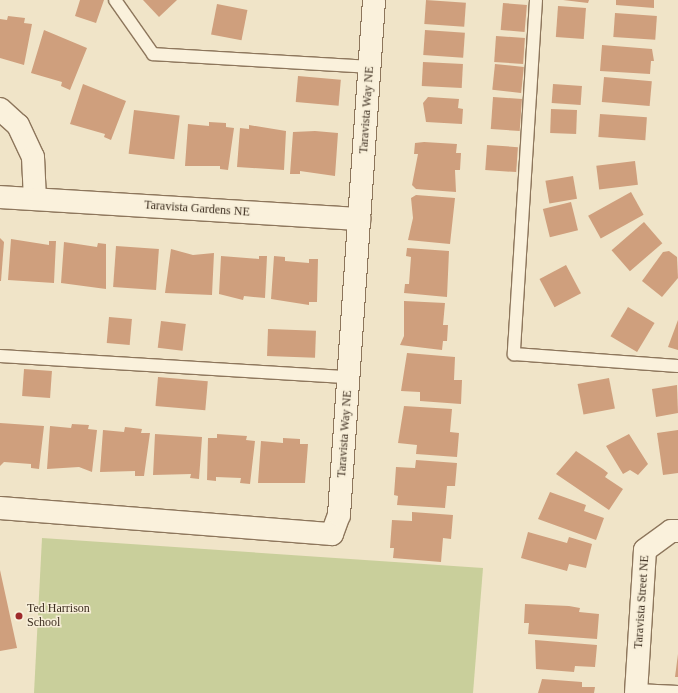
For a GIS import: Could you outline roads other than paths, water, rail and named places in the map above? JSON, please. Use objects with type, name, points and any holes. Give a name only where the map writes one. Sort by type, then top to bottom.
[{"type":"street","name":"Taravista Way NE","points":[[0,508],[332,534],[339,515],[374,0]]},
{"type":"street","points":[[0,110],[18,125],[33,157],[35,199]]},
{"type":"street","name":"Taravista Gardens NE","points":[[0,197],[359,219]]},
{"type":"street","name":"Taravista Street NE","points":[[636,691],[645,550],[671,531],[678,531]]},
{"type":"lane","points":[[115,0],[153,54],[370,67]]},
{"type":"lane","points":[[536,0],[514,354],[678,366]]},
{"type":"lane","points":[[0,356],[348,377]]},
{"type":"lane","points":[[636,691],[678,692]]},
{"type":"place","name":"Ted Harrison School","points":[[19,616]]}]
